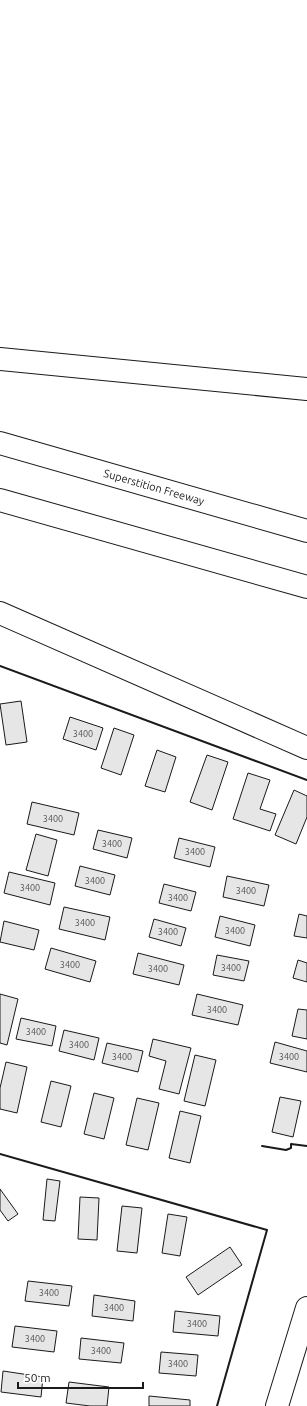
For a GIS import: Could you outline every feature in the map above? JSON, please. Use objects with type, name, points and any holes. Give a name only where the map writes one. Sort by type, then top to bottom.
[{"type":"main road","points":[[0,359],[307,389]]},
{"type":"main road","name":"Superstition Freeway","points":[[0,444],[307,531]]},
{"type":"main road","points":[[0,500],[307,588]]},
{"type":"main road","points":[[0,613],[307,748]]},
{"type":"main road","points":[[277,1406],[307,1308]]},
{"type":"building","points":[[21,701],[27,742],[6,745],[0,704]]},
{"type":"building","points":[[70,717],[103,728],[96,750],[63,739]]},
{"type":"building","points":[[114,728],[134,735],[121,775],[101,768]]},
{"type":"building","points":[[157,750],[176,757],[165,792],[145,786]]},
{"type":"building","points":[[207,755],[228,762],[212,810],[190,802]]},
{"type":"building","points":[[248,773],[270,780],[260,809],[276,814],[270,831],[233,819]]},
{"type":"building","points":[[294,790],[307,796],[307,817],[296,844],[275,835]]},
{"type":"building","points":[[32,802],[79,813],[74,835],[27,824]]},
{"type":"building","points":[[98,830],[132,838],[127,858],[93,849]]},
{"type":"building","points":[[36,834],[57,840],[48,876],[26,870]]},
{"type":"building","points":[[179,838],[215,847],[210,867],[174,858]]},
{"type":"building","points":[[80,866],[115,875],[110,895],[75,886]]},
{"type":"building","points":[[9,872],[55,883],[50,905],[4,893]]},
{"type":"building","points":[[227,876],[269,885],[264,906],[223,897]]},
{"type":"building","points":[[164,884],[196,892],[191,911],[159,903]]},
{"type":"building","points":[[64,907],[110,917],[105,940],[59,929]]},
{"type":"building","points":[[299,914],[307,916],[307,938],[294,936]]},
{"type":"building","points":[[220,916],[255,925],[250,946],[215,937]]},
{"type":"building","points":[[154,919],[186,928],[181,946],[149,937]]},
{"type":"building","points":[[4,921],[39,930],[34,950],[0,942]]},
{"type":"building","points":[[51,948],[96,961],[90,982],[45,969]]},
{"type":"building","points":[[138,953],[184,965],[179,985],[133,974]]},
{"type":"building","points":[[217,955],[249,961],[244,981],[213,975]]},
{"type":"building","points":[[298,960],[307,963],[307,982],[293,978]]},
{"type":"building","points":[[0,994],[18,999],[7,1045],[0,1043]]},
{"type":"building","points":[[197,994],[243,1005],[238,1025],[192,1015]]},
{"type":"building","points":[[298,1009],[307,1010],[307,1039],[292,1036]]},
{"type":"building","points":[[21,1018],[56,1026],[52,1046],[16,1039]]},
{"type":"building","points":[[64,1030],[99,1038],[94,1060],[59,1051]]},
{"type":"building","points":[[153,1039],[191,1048],[179,1094],[159,1089],[166,1061],[149,1056]]},
{"type":"building","points":[[275,1042],[307,1051],[307,1072],[270,1063]]},
{"type":"building","points":[[107,1043],[143,1051],[138,1072],[102,1063]]},
{"type":"building","points":[[195,1055],[216,1060],[205,1106],[184,1101]]},
{"type":"building","points":[[6,1062],[27,1067],[17,1113],[0,1109],[0,1088]]},
{"type":"building","points":[[51,1081],[71,1086],[61,1127],[41,1122]]},
{"type":"building","points":[[94,1093],[114,1098],[104,1139],[84,1134]]},
{"type":"building","points":[[280,1097],[301,1101],[293,1137],[272,1132]]},
{"type":"building","points":[[137,1098],[159,1103],[148,1150],[126,1145]]},
{"type":"building","points":[[180,1111],[201,1116],[190,1163],[169,1158]]},
{"type":"building","points":[[47,1179],[60,1181],[55,1221],[43,1220]]},
{"type":"building","points":[[0,1189],[18,1214],[8,1221],[0,1210]]},
{"type":"building","points":[[80,1197],[99,1198],[97,1240],[78,1239]]},
{"type":"building","points":[[122,1206],[142,1208],[137,1253],[117,1251]]},
{"type":"building","points":[[168,1214],[187,1217],[180,1256],[162,1253]]},
{"type":"building","points":[[230,1247],[242,1265],[198,1295],[186,1277]]},
{"type":"building","points":[[28,1281],[72,1286],[69,1306],[25,1301]]},
{"type":"building","points":[[94,1295],[135,1301],[133,1321],[92,1316]]},
{"type":"building","points":[[175,1311],[220,1316],[218,1336],[173,1332]]},
{"type":"building","points":[[15,1326],[57,1331],[54,1352],[12,1347]]},
{"type":"building","points":[[81,1338],[124,1343],[121,1363],[79,1359]]},
{"type":"building","points":[[161,1352],[198,1355],[196,1376],[159,1373]]},
{"type":"building","points":[[3,1371],[43,1377],[41,1397],[1,1392]]},
{"type":"building","points":[[69,1382],[109,1387],[107,1406],[90,1406],[66,1403]]},
{"type":"building","points":[[149,1396],[190,1400],[190,1406],[149,1406]]},
{"type":"wall","points":[[0,666],[307,780]]},
{"type":"wall","points":[[262,1146],[286,1150],[291,1148],[291,1144],[307,1146]]},
{"type":"wall","points":[[0,1154],[267,1230],[217,1406]]}]
